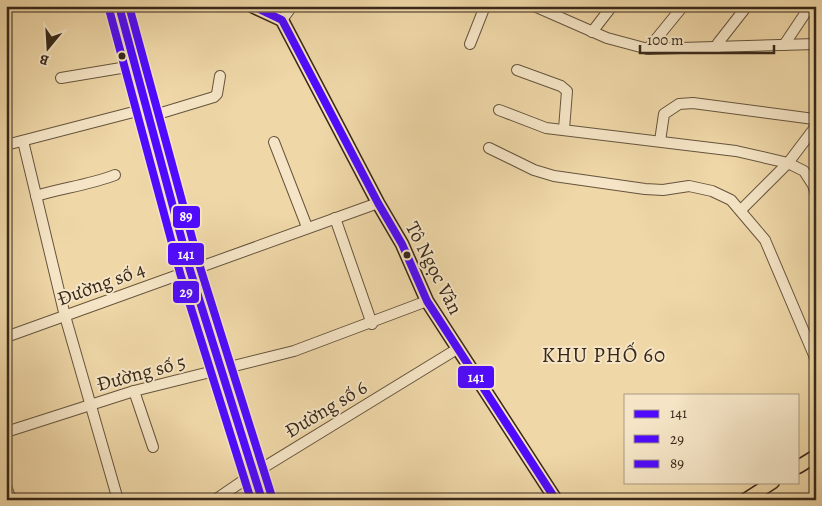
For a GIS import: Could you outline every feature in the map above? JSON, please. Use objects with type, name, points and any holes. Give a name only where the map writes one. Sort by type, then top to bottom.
[{"type":"main road","points":[[252,6],[282,20]]},
{"type":"main road","name":"Tô Ngọc Vân","points":[[282,20],[378,203],[402,244],[427,301],[556,500]]},
{"type":"main road","points":[[800,466],[816,456]]},
{"type":"main road","points":[[745,500],[770,484]]},
{"type":"street","points":[[119,6],[133,66],[190,270],[219,370],[262,500]]},
{"type":"street","points":[[282,20],[292,6]]},
{"type":"street","points":[[470,44],[484,6]]},
{"type":"street","points":[[534,6],[592,32],[648,49],[816,44]]},
{"type":"street","points":[[592,32],[612,6]]},
{"type":"street","points":[[648,49],[683,6]]},
{"type":"street","points":[[717,48],[718,43],[747,6]]},
{"type":"street","points":[[784,45],[810,6]]},
{"type":"street","points":[[61,78],[133,66]]},
{"type":"street","points":[[517,70],[561,86],[567,91],[564,129]]},
{"type":"street","points":[[6,145],[214,98],[217,94],[220,76]]},
{"type":"street","points":[[660,141],[664,114],[678,104],[693,103],[814,119],[816,121]]},
{"type":"street","points":[[499,110],[546,128],[736,151],[788,162],[804,172],[813,185],[816,194]]},
{"type":"street","points":[[741,210],[788,162],[816,126]]},
{"type":"street","points":[[23,141],[65,316],[118,500]]},
{"type":"street","points":[[274,142],[307,227]]},
{"type":"street","points":[[489,148],[534,170],[554,176],[645,189],[663,190],[689,186],[712,191],[731,200],[764,240],[816,360]]},
{"type":"street","points":[[36,196],[62,188],[77,188],[114,176]]},
{"type":"street","name":"Đường số 4","points":[[6,337],[378,203]]},
{"type":"street","points":[[335,218],[372,324]]},
{"type":"street","name":"Đường số 5","points":[[6,432],[134,391],[294,351],[372,324],[427,301]]},
{"type":"street","name":"Đường số 6","points":[[215,500],[253,474],[457,350]]},
{"type":"street","points":[[134,391],[153,447]]},
{"type":"street","points":[[6,486],[11,500]]},
{"type":"transit line","name":"141","points":[[119,6],[190,270],[262,500]]},
{"type":"transit line","name":"89","points":[[129,6],[200,267],[272,497]]},
{"type":"transit line","name":"141","points":[[253,6],[282,20],[378,203],[402,244],[427,301],[556,500]]},
{"type":"transit line","name":"29","points":[[109,9],[180,273],[251,500]]},
{"type":"district","name":"KHU PHỐ 60","points":[[604,355]]}]
